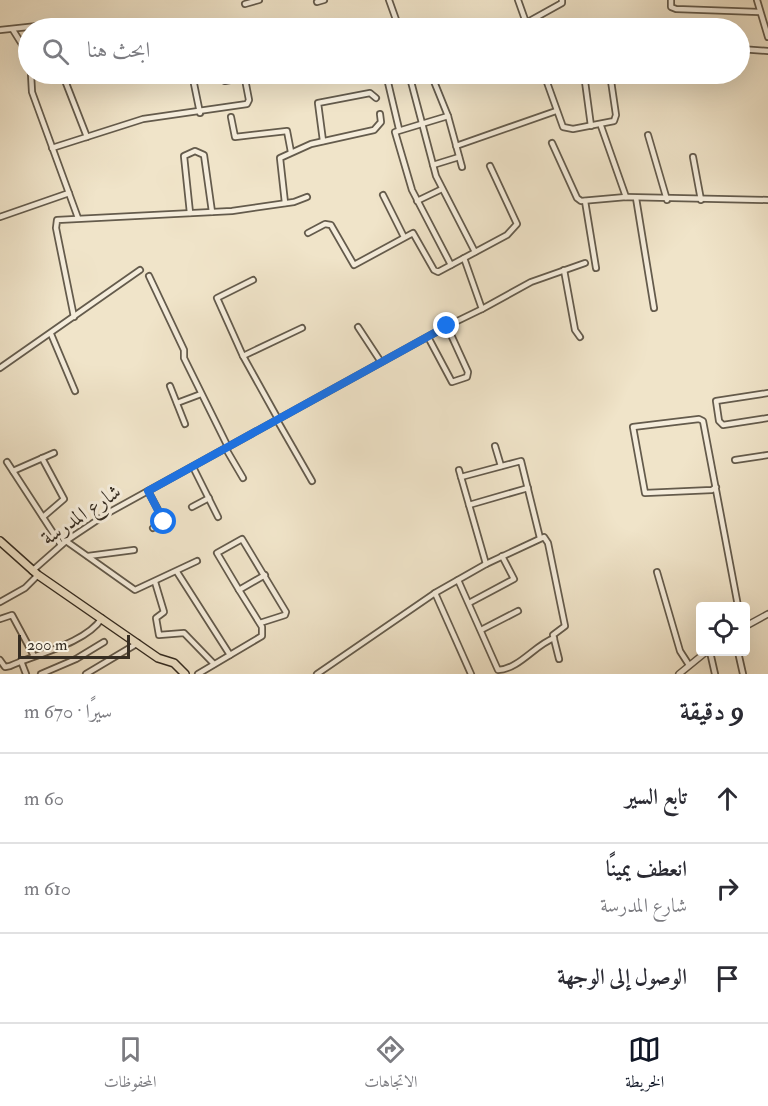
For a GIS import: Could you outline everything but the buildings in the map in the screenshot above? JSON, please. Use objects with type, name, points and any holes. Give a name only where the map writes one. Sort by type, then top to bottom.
[{"type":"main road","points":[[0,541],[35,573],[158,658],[174,663],[185,674]]},
{"type":"street","points":[[245,4],[259,0]]},
{"type":"street","points":[[317,3],[324,0]]},
{"type":"street","points":[[389,0],[395,18]]},
{"type":"street","points":[[518,0],[524,18]]},
{"type":"street","points":[[539,18],[562,0]]},
{"type":"street","points":[[671,0],[671,7],[676,9],[759,12]]},
{"type":"street","points":[[757,0],[768,37]]},
{"type":"street","points":[[0,30],[18,29]]},
{"type":"street","points":[[13,30],[18,38]]},
{"type":"street","points":[[750,50],[768,51]]},
{"type":"street","points":[[32,84],[32,92],[78,218]]},
{"type":"street","points":[[66,84],[87,136]]},
{"type":"street","points":[[194,84],[200,113]]},
{"type":"street","points":[[52,148],[143,119],[200,113],[249,102],[246,84]]},
{"type":"street","points":[[388,84],[399,129]]},
{"type":"street","points":[[411,84],[421,124],[442,189],[475,252]]},
{"type":"street","points":[[435,84],[448,116],[462,167]]},
{"type":"street","points":[[547,84],[556,111],[566,129],[612,123],[616,118],[611,84]]},
{"type":"street","points":[[585,84],[591,126]]},
{"type":"street","points":[[322,141],[318,103],[360,93],[370,93],[376,98]]},
{"type":"street","points":[[456,146],[556,111]]},
{"type":"street","points":[[285,203],[279,160],[291,152],[322,141],[374,130],[381,122],[380,114]]},
{"type":"street","points":[[448,116],[395,130],[395,135],[417,201],[451,265]]},
{"type":"street","points":[[231,117],[235,137],[287,131],[291,152]]},
{"type":"street","points":[[601,126],[626,197]]},
{"type":"street","points":[[648,135],[667,200]]},
{"type":"street","points":[[552,142],[577,198],[585,201],[626,197],[667,200],[768,200]]},
{"type":"street","points":[[190,213],[184,156],[195,151],[204,155],[212,212]]},
{"type":"street","points":[[433,165],[459,157]]},
{"type":"street","points":[[693,157],[701,200]]},
{"type":"street","points":[[308,234],[325,224],[331,225],[354,265],[404,237],[416,234],[436,272],[507,235],[517,225],[490,166]]},
{"type":"street","points":[[417,201],[442,189]]},
{"type":"street","points":[[0,217],[69,193]]},
{"type":"street","points":[[383,195],[404,237]]},
{"type":"street","points":[[74,317],[56,225],[60,219],[212,212],[285,203],[307,197]]},
{"type":"street","points":[[636,198],[654,308]]},
{"type":"street","points":[[585,201],[596,268]]},
{"type":"street","points":[[464,258],[482,309]]},
{"type":"street","name":"شارع المدرسة","points":[[0,602],[25,588],[35,573],[64,543],[108,513],[447,326],[531,282],[585,263]]},
{"type":"street","points":[[0,368],[140,270]]},
{"type":"street","points":[[564,270],[575,330],[580,337]]},
{"type":"street","points":[[149,276],[184,350],[184,358],[243,478]]},
{"type":"street","points":[[253,280],[217,298],[243,356],[312,481]]},
{"type":"street","points":[[428,337],[452,382],[467,377],[468,372],[447,326]]},
{"type":"street","points":[[358,327],[381,362]]},
{"type":"street","points":[[243,356],[302,328]]},
{"type":"street","points":[[51,334],[75,391]]},
{"type":"street","points":[[170,386],[185,424]]},
{"type":"street","points":[[768,393],[716,401],[719,421],[723,425],[768,418]]},
{"type":"street","points":[[177,403],[201,394]]},
{"type":"street","points":[[716,487],[645,493],[633,427],[701,420],[716,487],[737,602]]},
{"type":"street","points":[[495,446],[501,466]]},
{"type":"street","points":[[13,471],[54,453]]},
{"type":"street","points":[[735,460],[768,455]]},
{"type":"street","points":[[42,458],[64,499],[43,517]]},
{"type":"street","points":[[461,477],[522,461],[540,538]]},
{"type":"street","points":[[7,462],[43,517],[64,543],[88,556],[135,590],[197,561]]},
{"type":"street","points":[[193,467],[218,517]]},
{"type":"street","points":[[459,470],[486,564]]},
{"type":"street","points":[[469,505],[528,488]]},
{"type":"street","points":[[148,491],[164,521],[153,528]]},
{"type":"street","points":[[192,507],[209,498]]},
{"type":"street","points":[[317,674],[435,593],[486,564],[545,537],[564,613],[565,626],[555,632],[554,638],[559,659]]},
{"type":"street","points":[[198,674],[262,636],[260,623],[217,553],[242,539],[286,612],[285,615],[260,623]]},
{"type":"street","points":[[88,556],[134,550]]},
{"type":"street","points":[[469,603],[514,579],[502,556]]},
{"type":"street","points":[[177,572],[230,655]]},
{"type":"street","points":[[657,572],[680,651],[689,665]]},
{"type":"street","points":[[239,590],[265,574]]},
{"type":"street","points":[[458,580],[499,671],[526,657],[543,642],[554,638]]},
{"type":"street","points":[[155,582],[164,612],[156,618],[159,635],[184,633],[214,664]]},
{"type":"street","points":[[435,593],[471,674]]},
{"type":"street","points":[[481,630],[518,611]]},
{"type":"street","points":[[750,624],[768,614]]},
{"type":"street","points":[[0,619],[12,615],[34,656]]},
{"type":"street","points":[[0,660],[5,667],[34,656],[90,632],[102,618]]},
{"type":"street","points":[[41,674],[76,659],[104,642]]},
{"type":"street","points":[[86,674],[138,643]]},
{"type":"street","points":[[679,674],[701,656]]},
{"type":"street","points":[[710,656],[715,674]]},
{"type":"street","points":[[739,656],[743,674]]},
{"type":"street","points":[[21,661],[26,674]]},
{"type":"route","points":[[164,522],[148,491],[447,326]]}]
